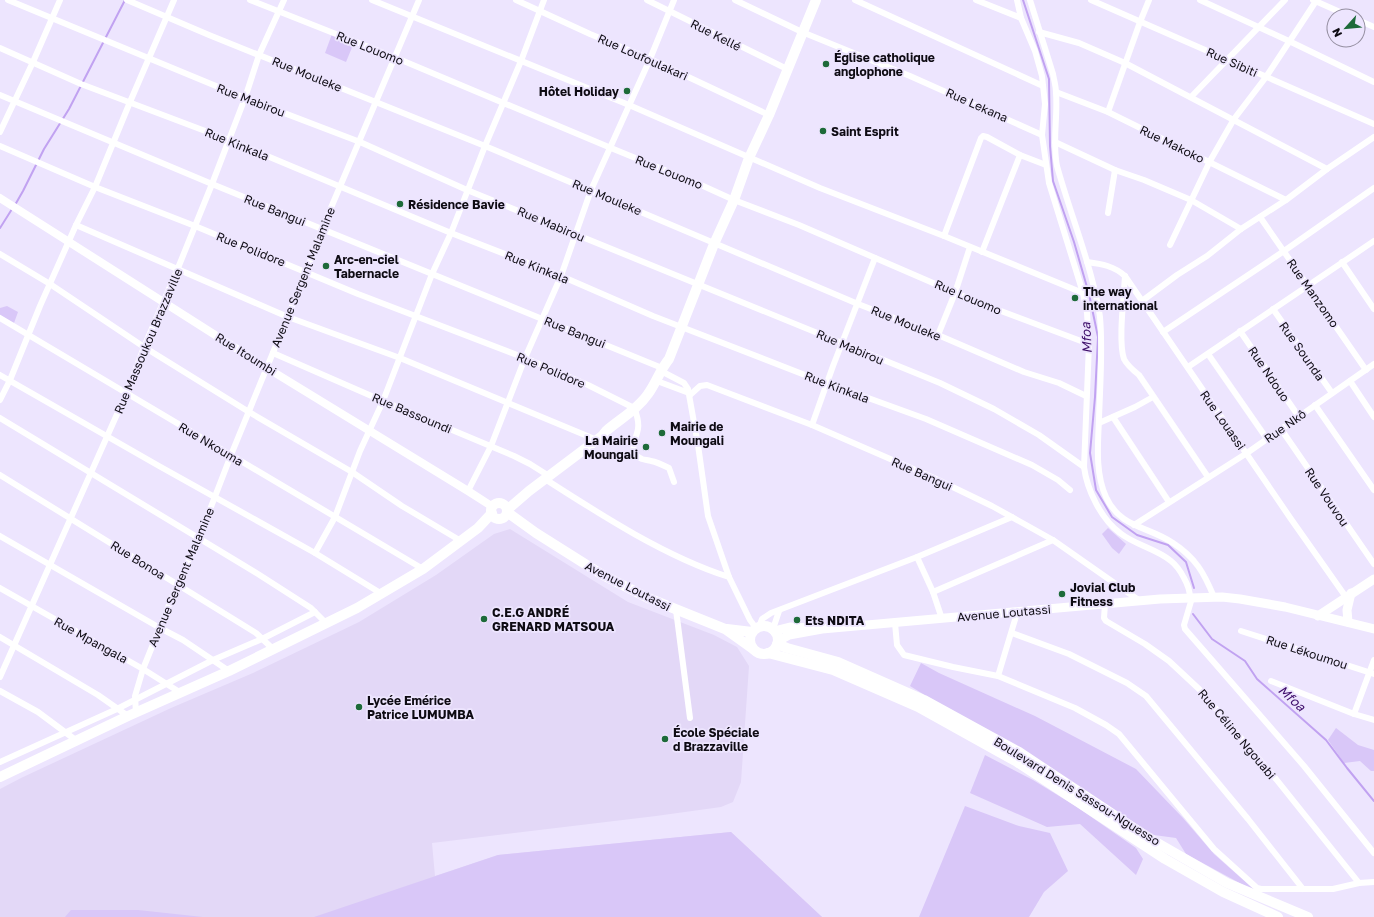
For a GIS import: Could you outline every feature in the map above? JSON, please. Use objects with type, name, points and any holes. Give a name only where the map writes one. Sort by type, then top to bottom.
[{"type":"main road","points":[[0,777],[229,671],[357,608],[382,594],[423,569],[599,438],[609,434],[653,397],[714,244],[734,200],[749,158],[769,115],[816,0]]},
{"type":"main road","name":"Avenue Loutassi","points":[[500,512],[601,574],[648,598],[725,629],[753,649]]},
{"type":"main road","points":[[1318,616],[1374,579]]},
{"type":"main road","name":"Avenue Loutassi","points":[[776,636],[822,629],[1140,601],[1214,597],[1240,599],[1285,607],[1374,629]]},
{"type":"main road","points":[[1348,597],[1348,622]]},
{"type":"main road","points":[[766,626],[776,636],[772,651],[768,653],[760,653],[753,649],[750,641],[756,629],[766,626]]},
{"type":"main road","name":"Avenue Loutassi","points":[[725,629],[756,629]]},
{"type":"main road","name":"Boulevard Denis Sassou-Nguesso","points":[[776,636],[787,648],[838,662],[924,700],[1019,752],[1147,837],[1162,851],[1227,883],[1308,917]]},
{"type":"main road","name":"Boulevard Denis Sassou-Nguesso","points":[[768,653],[833,670],[918,708],[1017,762],[1162,851],[1223,892],[1278,917]]},
{"type":"street","name":"Rue Mabirou","points":[[8,0],[245,98],[360,142],[467,190],[940,383],[994,409],[1039,435],[1084,467]]},
{"type":"street","points":[[0,132],[15,102],[60,0]]},
{"type":"street","name":"Rue Mouleke","points":[[128,0],[166,17],[376,101],[591,190],[714,244],[858,304],[938,335],[1024,372],[1059,383],[1086,396]]},
{"type":"street","points":[[0,400],[10,380],[76,225],[95,187],[174,0]]},
{"type":"street","name":"Rue Louomo","points":[[250,0],[394,57],[875,258],[955,293],[1030,323],[1089,344]]},
{"type":"street","name":"Rue Massoukou Brazzaville","points":[[0,677],[126,394],[212,184],[245,98],[259,55],[284,0]]},
{"type":"street","points":[[372,0],[629,106],[749,158],[1083,293]]},
{"type":"street","name":"Avenue Sergent Malamine","points":[[132,715],[143,669],[178,584],[199,538],[230,455],[306,272],[322,228],[360,142],[394,57],[419,0]]},
{"type":"street","name":"Rue Loufoulakari","points":[[516,0],[590,34],[650,59],[769,115]]},
{"type":"street","points":[[315,553],[335,517],[369,430],[383,401],[432,274],[521,61],[544,0]]},
{"type":"street","name":"Rue Kellé","points":[[647,0],[787,69]]},
{"type":"street","points":[[468,491],[491,446],[525,358],[562,276],[591,190],[650,59],[674,0]]},
{"type":"street","name":"Rue Lekana","points":[[735,0],[802,32],[910,76],[1042,135]]},
{"type":"street","points":[[855,0],[1043,86]]},
{"type":"street","points":[[976,0],[1021,18]]},
{"type":"street","points":[[1017,0],[1021,18],[1035,51],[1042,76],[1046,104],[1042,135],[1046,165],[1051,191],[1083,293],[1088,323],[1089,344],[1084,467],[1086,482],[1093,498],[1114,528],[1128,540],[1171,560],[1180,571],[1188,585],[1191,598],[1184,625],[1186,629],[1304,766],[1374,853]]},
{"type":"street","points":[[1030,0],[1053,74],[1056,92],[1055,155],[1057,166],[1097,297],[1102,344],[1098,446],[1102,487],[1106,497],[1117,514],[1124,520],[1156,533],[1188,555],[1199,566],[1208,581],[1214,597]]},
{"type":"street","name":"Rue Sibiti","points":[[1091,0],[1266,78],[1374,124]]},
{"type":"street","points":[[1108,112],[1149,0]]},
{"type":"street","points":[[1200,0],[1374,82]]},
{"type":"street","points":[[1191,96],[1285,0]]},
{"type":"street","points":[[1170,245],[1210,162],[1234,119],[1266,78],[1291,42],[1315,1],[1331,8]]},
{"type":"street","points":[[1039,32],[1078,43],[1125,63],[1191,96],[1327,169]]},
{"type":"street","name":"Rue Kinkala","points":[[0,48],[81,84],[229,140],[450,232],[562,276],[681,328],[926,419],[1032,465],[1058,480],[1070,490]]},
{"type":"street","name":"Rue Makoko","points":[[1056,92],[1108,112],[1286,200]]},
{"type":"street","name":"Rue Bangui","points":[[0,95],[212,184],[542,318],[661,375]]},
{"type":"street","points":[[944,236],[981,138],[986,137],[1020,155],[1046,165]]},
{"type":"street","points":[[1142,301],[1177,275],[1207,256],[1241,229],[1286,200],[1327,169],[1374,137]]},
{"type":"street","points":[[1055,142],[1115,170],[1144,180],[1191,200],[1241,229]]},
{"type":"street","name":"Rue Polidore","points":[[0,146],[95,187],[195,226],[358,294],[525,358],[588,385],[635,411]]},
{"type":"street","points":[[982,252],[1020,155]]},
{"type":"street","points":[[1108,213],[1115,170]]},
{"type":"street","points":[[1163,332],[1284,251],[1374,188]]},
{"type":"street","name":"Rue Itoumbi","points":[[0,198],[267,368],[500,512]]},
{"type":"street","name":"Rue Manzomo","points":[[1260,217],[1366,370]]},
{"type":"street","points":[[76,225],[288,316],[400,358],[507,404],[599,438]]},
{"type":"street","points":[[1188,367],[1374,241]]},
{"type":"street","points":[[938,335],[955,293],[970,247]]},
{"type":"street","points":[[0,254],[50,284],[144,347],[249,412],[352,472],[402,506],[461,541]]},
{"type":"street","points":[[812,425],[875,258]]},
{"type":"street","name":"Rue Louassi","points":[[1087,262],[1110,266],[1120,270],[1125,276],[1246,453],[1348,597]]},
{"type":"street","points":[[1342,262],[1374,309]]},
{"type":"street","points":[[1125,276],[1122,320],[1122,348],[1125,361],[1139,375],[1208,477]]},
{"type":"street","name":"Rue Sounda","points":[[1273,309],[1332,393]]},
{"type":"street","name":"Rue Nkouma","points":[[0,318],[423,569]]},
{"type":"street","name":"Rue Ndouo","points":[[1240,331],[1298,417]]},
{"type":"street","name":"Rue Bassoundi","points":[[273,353],[530,464],[547,478],[640,536],[700,567],[729,577]]},
{"type":"street","points":[[1208,354],[1267,439]]},
{"type":"street","name":"Rue Nkô","points":[[1134,525],[1267,439],[1374,364]]},
{"type":"street","points":[[0,374],[315,553],[382,594]]},
{"type":"street","points":[[661,375],[689,394]]},
{"type":"street","points":[[661,375],[684,383],[688,389],[708,516],[729,577],[747,615],[756,629],[762,619],[771,613],[917,557],[1012,517]]},
{"type":"street","points":[[1350,381],[1374,417]]},
{"type":"street","name":"Rue Bangui","points":[[689,394],[700,386],[707,386],[812,425],[934,478],[1012,517],[1053,540],[1140,601]]},
{"type":"street","points":[[1099,423],[1153,397]]},
{"type":"street","points":[[1315,405],[1374,490]]},
{"type":"street","points":[[635,411],[638,421],[638,430],[633,443],[633,451],[642,459],[656,462],[668,468],[674,482]]},
{"type":"street","points":[[1113,417],[1169,502]]},
{"type":"street","points":[[0,418],[90,474],[258,574],[311,608],[326,622]]},
{"type":"street","name":"Rue Vouvou","points":[[1281,429],[1374,564]]},
{"type":"street","name":"Rue Bonoa","points":[[0,475],[256,633],[273,649]]},
{"type":"street","points":[[0,536],[183,640],[229,671]]},
{"type":"street","points":[[933,592],[1053,540]]},
{"type":"street","points":[[917,557],[933,592],[942,619]]},
{"type":"street","name":"Rue Mpangala","points":[[0,588],[143,669],[181,693]]},
{"type":"street","name":"Rue Céline Ngouabi","points":[[1105,604],[1104,618],[1106,621],[1145,644],[1169,661],[1199,689],[1276,779],[1359,883]]},
{"type":"street","points":[[676,610],[690,718]]},
{"type":"street","points":[[776,636],[780,610]]},
{"type":"street","points":[[0,762],[117,709],[213,660],[262,639],[315,612]]},
{"type":"street","points":[[998,676],[1017,612]]},
{"type":"street","points":[[895,623],[897,645],[904,655],[998,676],[1075,708],[1119,734],[1214,849],[1261,890],[1333,890],[1359,883],[1374,882]]},
{"type":"street","name":"Rue Lékoumou","points":[[1241,630],[1372,673]]},
{"type":"street","points":[[1012,633],[1069,654],[1127,683],[1146,696],[1248,819],[1303,889]]},
{"type":"street","points":[[0,637],[98,695],[117,709],[132,715]]},
{"type":"street","points":[[1354,714],[1372,673],[1374,660]]},
{"type":"street","points":[[1271,681],[1354,714],[1374,720]]},
{"type":"street","points":[[0,691],[38,712],[77,741]]},
{"type":"shaded area","points":[[332,34],[341,38],[341,41],[353,45],[346,62],[325,53]]},
{"type":"shaded area","points":[[7,306],[18,312],[14,323],[0,317],[0,308]]},
{"type":"shaded area","points":[[1108,528],[1126,544],[1119,554],[1112,548],[1102,534]]},
{"type":"shaded area","points":[[510,529],[628,602],[714,635],[737,647],[749,666],[741,782],[733,802],[721,807],[432,843],[435,876],[498,855],[731,832],[822,917],[0,917],[0,789],[171,708],[253,673],[359,622],[436,575],[494,534]]},
{"type":"shaded area","points":[[921,663],[939,673],[1035,716],[1136,769],[1183,818],[1214,854],[1258,893],[1186,854],[1176,838],[1154,835],[910,686]]},
{"type":"shaded area","points":[[1336,728],[1358,745],[1374,750],[1374,771],[1371,771],[1360,761],[1344,763],[1328,740]]},
{"type":"shaded area","points":[[985,755],[1033,780],[1077,807],[1136,848],[1143,859],[1136,875],[1080,824],[1047,827],[970,793]]},
{"type":"shaded area","points":[[965,806],[1019,826],[1050,833],[1068,871],[1044,892],[1029,917],[919,917]]},
{"type":"shaded area","points":[[731,832],[822,917],[314,917],[498,855]]},
{"type":"shaded area","points":[[71,910],[138,910],[203,917],[65,917]]},
{"type":"waterway","points":[[15,205],[44,149],[69,109],[125,0]]},
{"type":"waterway","name":"Mfoa","points":[[1023,0],[1049,79],[1050,146],[1053,181],[1074,242],[1089,294],[1098,337],[1090,453],[1096,490],[1112,517],[1137,535],[1168,545],[1186,562],[1194,588]]},
{"type":"waterway","points":[[0,228],[12,209]]},
{"type":"waterway","name":"Mfoa","points":[[1193,614],[1212,639],[1245,661],[1257,679],[1326,740],[1374,801]]},
{"type":"place","name":"Église catholique anglophone","points":[[826,64]]},
{"type":"place","name":"Hôtel Holiday","points":[[627,91]]},
{"type":"place","name":"Saint Esprit","points":[[823,131]]},
{"type":"place","name":"Résidence Bavie","points":[[400,204]]},
{"type":"place","name":"Arc-en-ciel Tabernacle","points":[[326,266]]},
{"type":"place","name":"The way international","points":[[1075,298]]},
{"type":"place","name":"Mairie de Moungali","points":[[662,433]]},
{"type":"place","name":"La Mairie Moungali","points":[[646,447]]},
{"type":"place","name":"Jovial Club Fitness","points":[[1062,594]]},
{"type":"place","name":"C.E.G ANDRÉ GRENARD MATSOUA","points":[[484,619]]},
{"type":"place","name":"Ets NDITA","points":[[797,620]]},
{"type":"place","name":"Lycée Emérice Patrice LUMUMBA","points":[[359,707]]},
{"type":"place","name":"École Spéciale d Brazzaville","points":[[665,739]]}]
